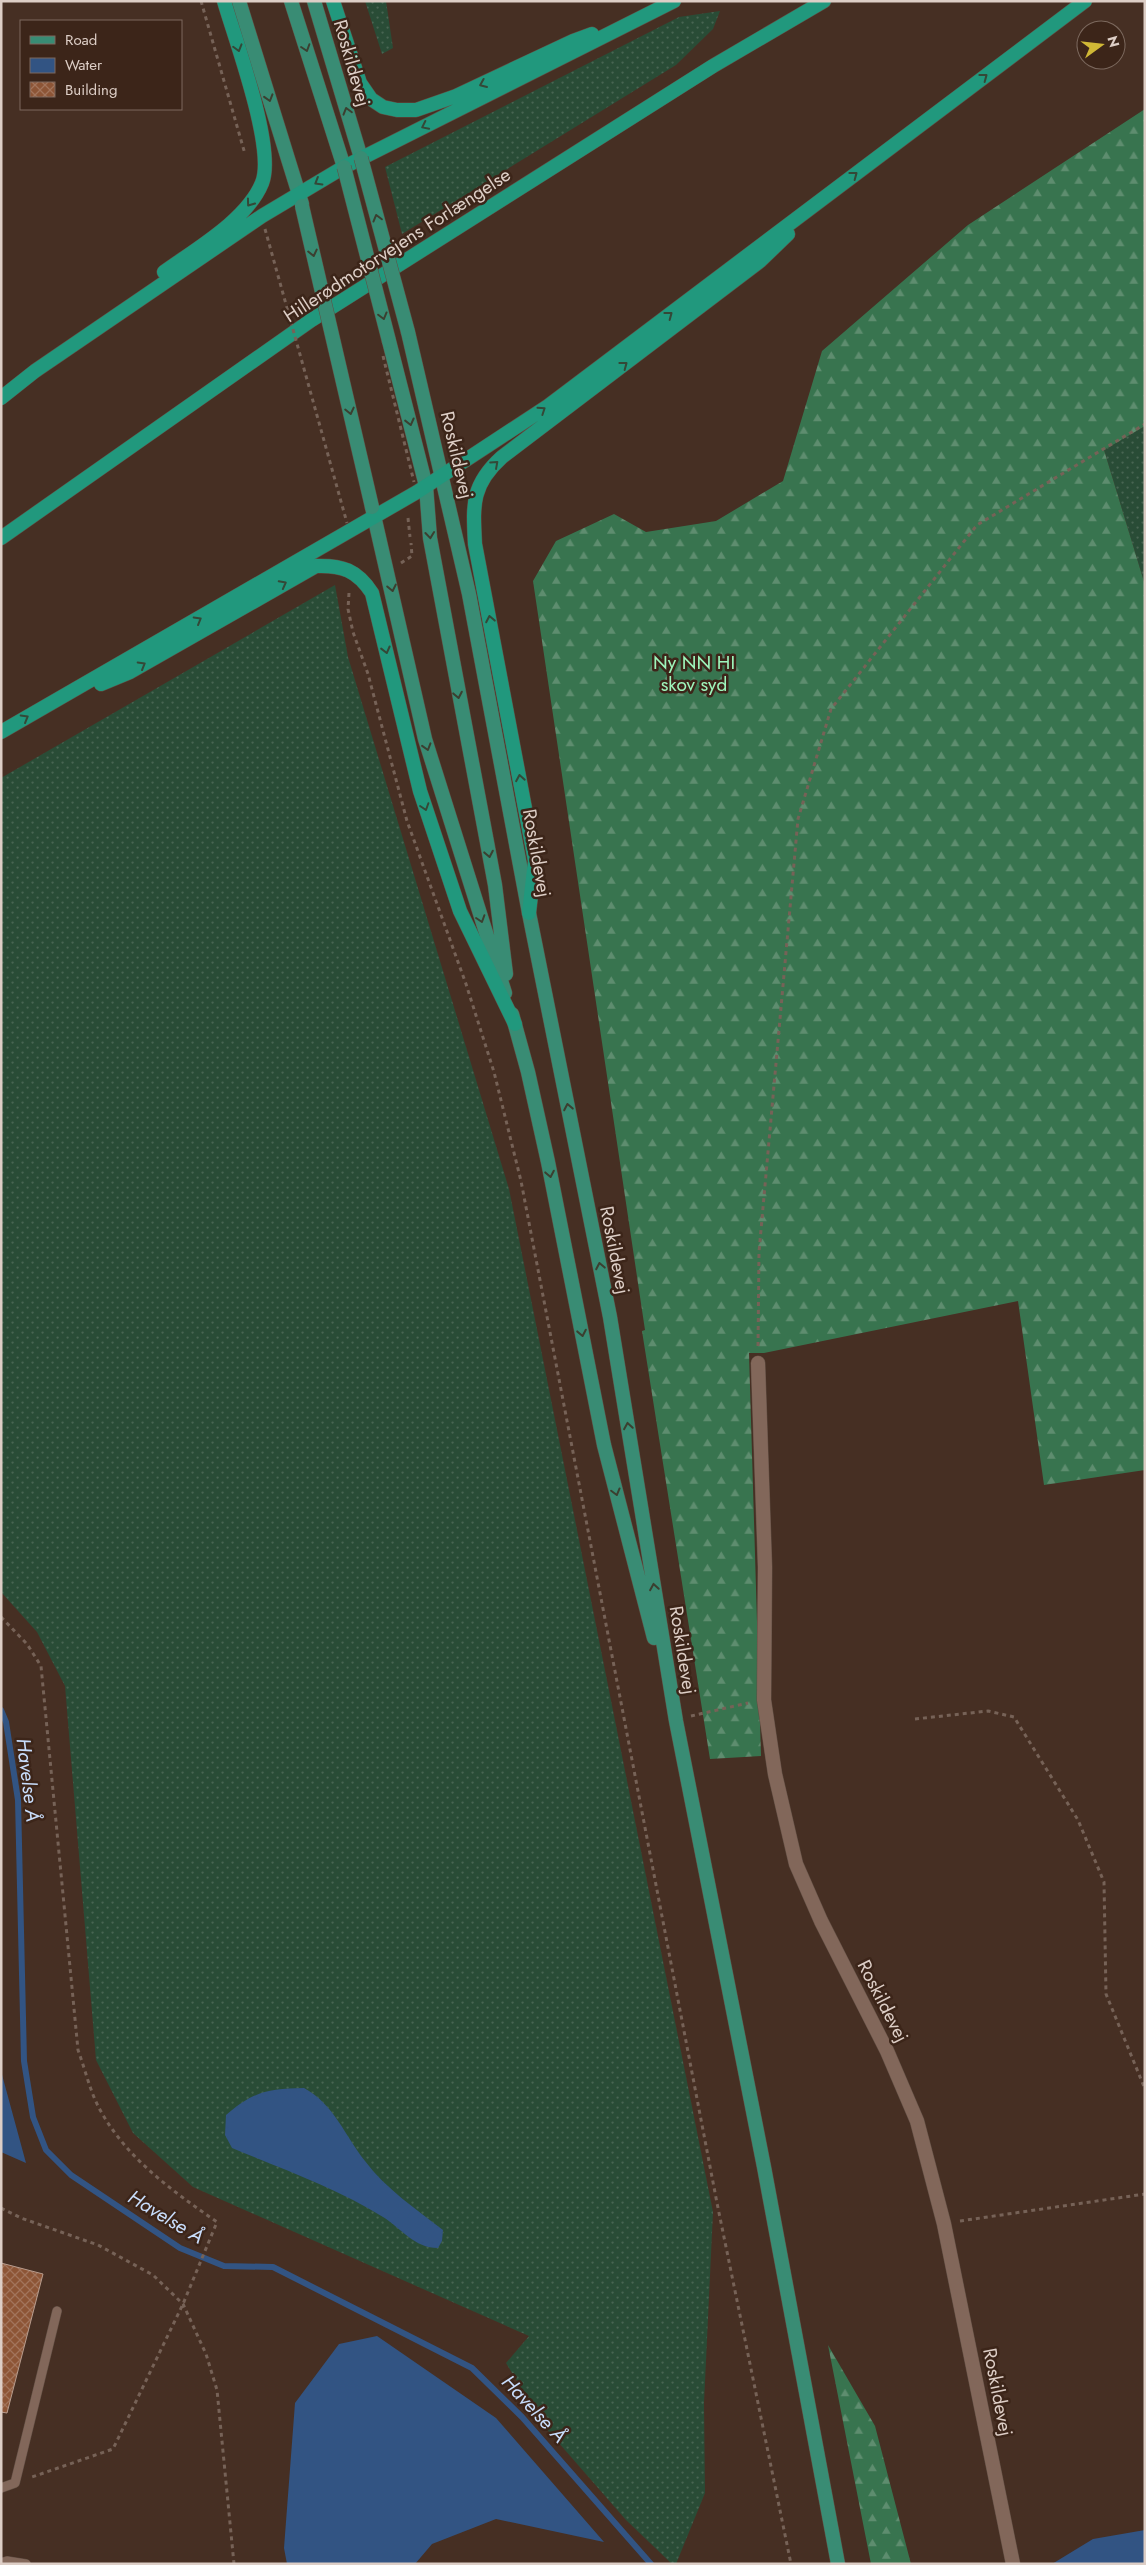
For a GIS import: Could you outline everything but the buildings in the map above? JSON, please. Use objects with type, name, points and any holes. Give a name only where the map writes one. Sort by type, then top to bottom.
[{"type":"highway","points":[[35,372],[83,328],[213,237],[245,210],[263,182],[266,162],[263,138],[224,1]]},
{"type":"highway","points":[[333,1],[360,83],[371,99],[383,107],[397,110],[416,110],[456,96],[572,41],[641,18]]},
{"type":"highway","points":[[1,398],[35,372],[263,222],[300,200],[344,167],[674,1]]},
{"type":"highway","name":"Hillerødmotorvejens Forlængelse","points":[[1,538],[310,321],[713,66],[824,1]]},
{"type":"highway","points":[[1,732],[374,512],[426,486],[548,406],[1085,1]]},
{"type":"highway","points":[[528,913],[535,861],[475,544],[473,510],[479,482],[502,457],[760,261],[829,194]]},
{"type":"highway","points":[[49,705],[130,672],[316,566],[336,566],[351,571],[366,583],[372,593],[420,791],[460,911],[515,1024]]},
{"type":"main road","name":"Roskildevej","points":[[239,1],[300,200],[374,512],[425,740],[515,1024]]},
{"type":"main road","name":"Roskildevej","points":[[291,1],[344,167],[426,486],[430,538],[495,885],[503,955],[515,1024],[548,1162],[604,1445],[676,1721]]},
{"type":"main road","name":"Roskildevej","points":[[314,1],[408,332],[443,475],[469,594],[528,913],[610,1317],[676,1721],[766,2177],[838,2564]]},
{"type":"street","name":"Roskildevej","points":[[758,1363],[765,1567],[764,1700],[775,1774],[796,1864],[821,1921],[888,2051],[917,2121],[944,2224],[1013,2564]]},
{"type":"lane","points":[[1,2488],[15,2483],[56,2311]]},
{"type":"lane","points":[[1,2563],[7,2561],[26,2564]]},
{"type":"path","points":[[201,1],[247,162]]},
{"type":"path","points":[[263,222],[349,528]]},
{"type":"path","points":[[758,1363],[759,1252],[798,819],[831,709],[977,525],[1145,424]]},
{"type":"path","points":[[351,571],[348,609],[353,632],[368,674],[407,820],[433,898],[466,984],[494,1072],[522,1181],[719,2212],[791,2564]]},
{"type":"path","points":[[1,1617],[27,1644],[41,1666],[78,2050],[99,2108],[133,2157],[174,2192],[216,2222],[192,2277],[183,2304],[112,2449],[15,2483]]},
{"type":"path","points":[[676,1721],[705,1711],[764,1700]]},
{"type":"path","points":[[914,1719],[988,1711],[1014,1717],[1078,1820],[1104,1882],[1106,1994],[1145,2089]]},
{"type":"path","points":[[944,2224],[1145,2194]]},
{"type":"path","points":[[1,2208],[21,2218],[98,2244],[152,2275],[183,2304],[206,2354],[217,2390],[234,2564]]},
{"type":"green space","points":[[365,1],[386,1],[393,48],[382,54]]},
{"type":"green space","points":[[720,11],[713,29],[676,65],[402,234],[385,167],[679,17]]},
{"type":"green space","name":"Ny NN HI skov syd","points":[[1145,109],[1145,426],[1104,450],[1145,585],[1145,1470],[1044,1485],[1018,1301],[764,1353],[749,1353],[761,1756],[710,1759],[642,1331],[645,1330],[533,581],[556,541],[614,514],[646,532],[716,521],[783,481],[822,351],[968,225]]},
{"type":"green space","points":[[1145,426],[1145,585],[1104,450]]},
{"type":"green space","points":[[335,585],[348,657],[509,1189],[713,2212],[704,2403],[705,2493],[676,2564],[672,2564],[626,2520],[544,2426],[506,2363],[529,2336],[193,2187],[133,2133],[96,2060],[65,1686],[37,1632],[1,1592],[1,778]]},
{"type":"green space","points":[[828,2345],[875,2426],[911,2564],[871,2564]]},
{"type":"water","points":[[1,2071],[26,2163],[1,2152]]},
{"type":"water","points":[[304,2088],[331,2112],[365,2161],[382,2181],[443,2230],[442,2241],[438,2248],[422,2245],[383,2217],[347,2197],[232,2148],[225,2135],[226,2115],[253,2096],[281,2089]]},
{"type":"water","points":[[377,2336],[496,2418],[604,2542],[496,2519],[432,2544],[415,2564],[287,2564],[284,2548],[295,2403],[339,2344]]},
{"type":"water","points":[[1145,2530],[1145,2564],[1052,2564],[1093,2539]]},
{"type":"waterway","name":"Havelse Å","points":[[1,1710],[6,1722],[18,1800],[24,2061],[33,2117],[46,2150],[71,2175],[180,2248],[224,2266],[273,2267],[472,2368],[522,2417],[651,2564]]}]
